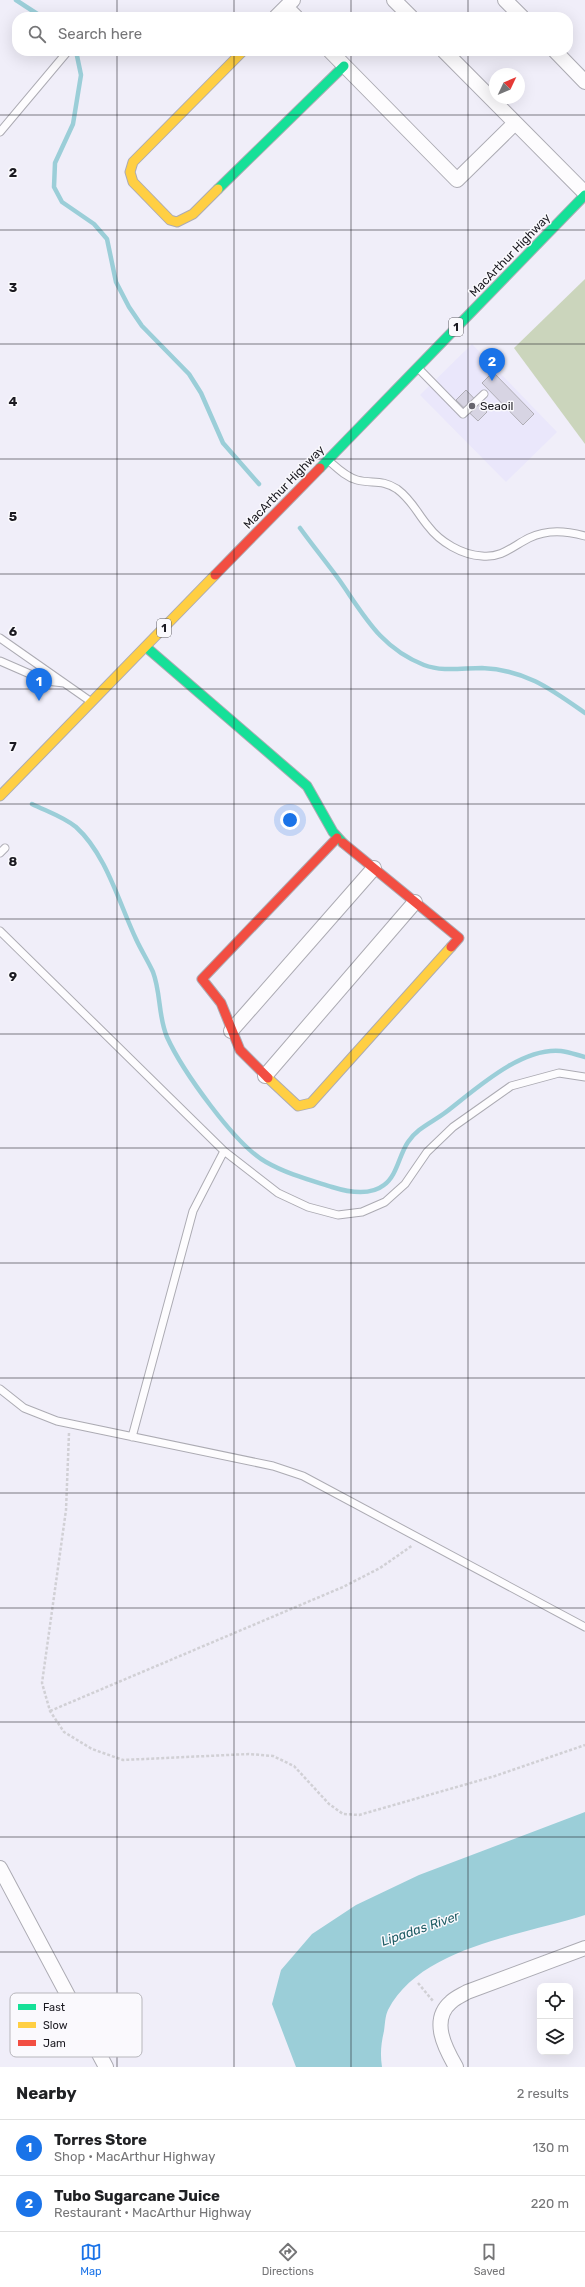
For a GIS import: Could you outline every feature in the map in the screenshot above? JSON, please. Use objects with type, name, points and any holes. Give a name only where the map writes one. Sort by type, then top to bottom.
[{"type":"main road","points":[[238,56],[133,162],[130,172],[133,182],[170,220],[177,222],[193,214],[344,66]]},
{"type":"main road","name":"MacArthur Highway","points":[[0,796],[585,194]]},
{"type":"main road","points":[[146,646],[307,786],[316,797],[329,827],[337,838],[459,938],[311,1104],[304,1107],[292,1102],[240,1050],[231,1031],[221,1003],[202,979],[337,838]]},
{"type":"street","points":[[394,0],[406,12]]},
{"type":"street","points":[[505,0],[517,12]]},
{"type":"street","points":[[335,56],[457,180],[515,123]]},
{"type":"street","points":[[449,56],[585,194]]},
{"type":"street","points":[[560,56],[585,82]]},
{"type":"street","points":[[231,1031],[374,868]]},
{"type":"street","points":[[265,1076],[415,902]]},
{"type":"street","points":[[0,1868],[67,1993]]},
{"type":"street","points":[[456,2067],[444,2046],[440,2025],[443,2012],[451,2002],[467,1992],[585,1948]]},
{"type":"street","points":[[101,2057],[106,2067]]},
{"type":"lane","points":[[0,132],[64,56]]},
{"type":"lane","points":[[418,367],[463,414],[484,394]]},
{"type":"lane","points":[[328,460],[350,478],[357,480],[377,481],[396,489],[411,501],[436,535],[462,551],[482,556],[498,555],[529,538],[548,531],[566,531],[585,536]]},
{"type":"lane","points":[[0,638],[92,702]]},
{"type":"lane","points":[[0,661],[46,681],[65,684]]},
{"type":"lane","points":[[0,931],[224,1151],[278,1193],[308,1207],[338,1215],[362,1212],[385,1202],[405,1184],[427,1152],[453,1127],[511,1086],[559,1073],[585,1077]]},
{"type":"lane","points":[[132,1437],[193,1211],[224,1151]]},
{"type":"lane","points":[[0,1390],[24,1408],[40,1416],[68,1424],[272,1466],[303,1476],[585,1627]]},
{"type":"path","points":[[68,1424],[66,1510],[42,1683],[50,1711],[64,1732],[92,1749],[124,1760],[249,1754],[273,1756],[294,1766],[328,1804],[343,1814],[359,1816],[495,1776],[585,1745]]},
{"type":"path","points":[[50,1711],[343,1587],[380,1568],[420,1540]]},
{"type":"path","points":[[418,1982],[443,2012]]},
{"type":"shaded area","points":[[472,344],[557,432],[506,482],[420,395]]},
{"type":"green space","points":[[585,279],[585,444],[514,348]]},
{"type":"water","name":"Lipadas River","points":[[585,1812],[585,1915],[476,1946],[449,1957],[424,1971],[403,1988],[388,2010],[382,2045],[382,2067],[296,2067],[272,2004],[281,1970],[312,1934],[356,1905],[419,1875]]},
{"type":"building","points":[[493,372],[534,414],[523,425],[482,383]]},
{"type":"building","name":"Seaoil","points":[[466,390],[487,412],[478,421],[456,400]]},
{"type":"waterway","points":[[16,0],[34,12]]},
{"type":"waterway","points":[[77,56],[81,75],[73,124],[55,163],[54,187],[62,202],[94,224],[107,239],[116,282],[129,307],[142,326],[189,374],[201,393],[223,443],[259,484]]},
{"type":"waterway","points":[[300,528],[340,581],[366,619],[396,650],[409,658],[431,667],[445,669],[482,668],[512,672],[537,682],[561,696],[585,713]]},
{"type":"waterway","points":[[32,804],[71,823],[96,851],[111,880],[136,939],[153,972],[156,980],[164,1029],[174,1051],[210,1106],[225,1124],[253,1153],[282,1170],[332,1187],[359,1192],[372,1191],[384,1185],[392,1176],[405,1147],[416,1133],[500,1071],[515,1062],[546,1052],[561,1051],[585,1057]]},
{"type":"traffic: fast","points":[[218,189],[344,66]]},
{"type":"traffic: fast","points":[[320,468],[585,195]]},
{"type":"traffic: fast","points":[[146,647],[307,786],[333,832],[343,843]]},
{"type":"traffic: slow","points":[[218,189],[193,214],[177,222],[170,220],[133,182],[130,172],[133,162],[238,56]]},
{"type":"traffic: slow","points":[[0,796],[215,575]]},
{"type":"traffic: slow","points":[[268,1078],[298,1106],[311,1103],[451,947]]},
{"type":"traffic: jam","points":[[215,575],[320,468]]},
{"type":"traffic: jam","points":[[268,1078],[240,1050],[221,1003],[202,979],[337,838]]},
{"type":"traffic: jam","points":[[343,843],[459,938],[451,947]]},
{"type":"place","name":"Tubo Sugarcane Juice","points":[[492,381]]},
{"type":"place","name":"Seaoil","points":[[472,406]]},
{"type":"place","name":"Torres Store","points":[[39,701]]}]
